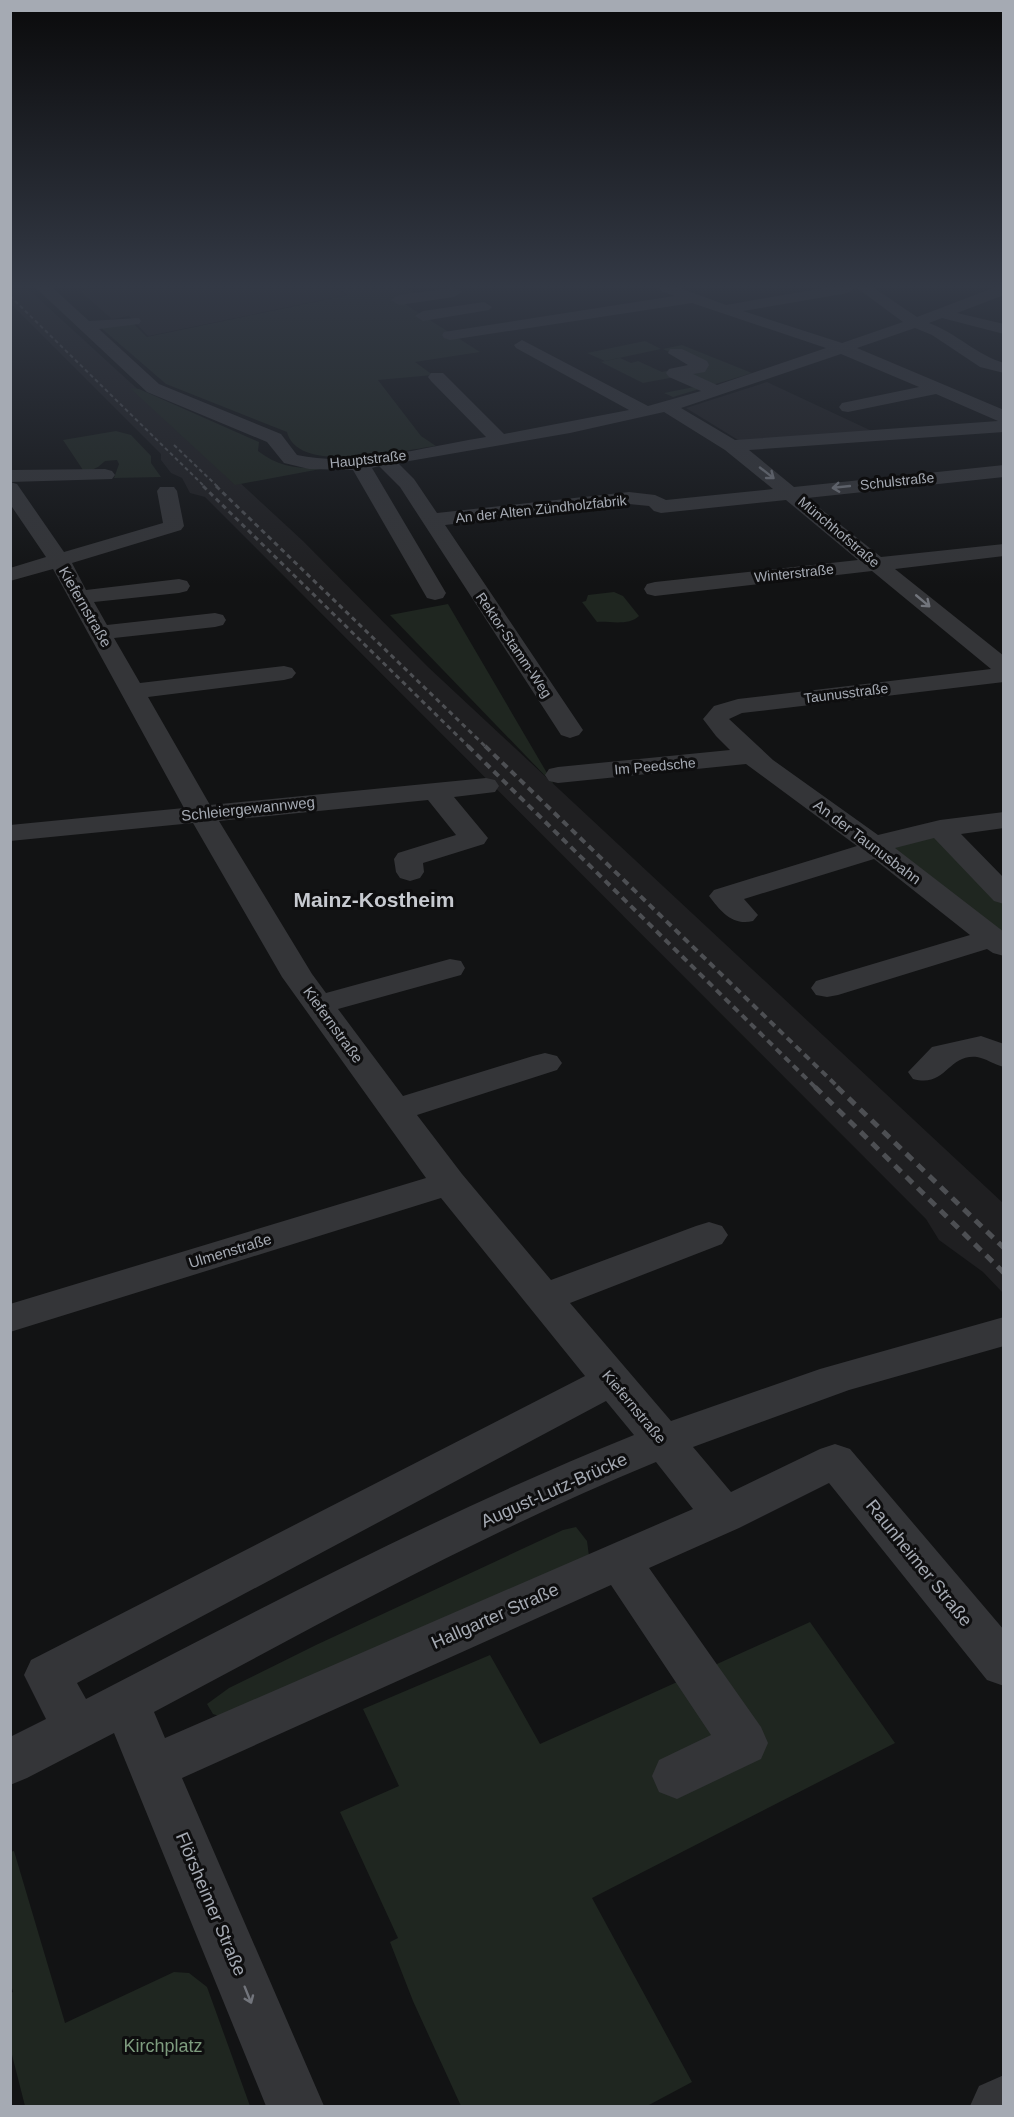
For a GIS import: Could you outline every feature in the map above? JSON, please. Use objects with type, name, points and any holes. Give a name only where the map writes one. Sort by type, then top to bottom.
[{"type":"street","name":"Hauptstraße","points":[[152,387],[274,438],[279,441],[285,456],[291,459],[319,464],[362,462],[385,452],[414,454],[501,441],[646,412],[728,387]]},
{"type":"street","points":[[447,387],[501,441]]},
{"type":"street","points":[[599,387],[646,412]]},
{"type":"street","points":[[711,387],[716,391]]},
{"type":"street","points":[[931,387],[1004,417]]},
{"type":"street","points":[[848,407],[946,387]]},
{"type":"street","name":"Münchhofstraße","points":[[666,406],[732,446],[1004,668]]},
{"type":"street","points":[[732,446],[1004,426]]},
{"type":"street","points":[[385,452],[430,518]]},
{"type":"street","points":[[362,462],[362,468],[435,593]]},
{"type":"street","name":"Schulstraße","points":[[791,492],[1004,471]]},
{"type":"street","points":[[10,476],[105,475]]},
{"type":"street","name":"Kiefernstraße","points":[[10,488],[60,562],[201,814],[298,977],[449,1183],[724,1515]]},
{"type":"street","points":[[10,575],[60,562],[174,526],[167,491]]},
{"type":"street","name":"An der Alten Zündholzfabrik","points":[[430,518],[629,498],[655,501],[661,507],[791,492]]},
{"type":"street","name":"Rektor-Stamm-Weg","points":[[430,518],[570,730]]},
{"type":"street","name":"Winterstraße","points":[[656,589],[1004,550]]},
{"type":"street","points":[[80,597],[179,586]]},
{"type":"street","points":[[100,633],[215,620]]},
{"type":"street","points":[[134,691],[284,673]]},
{"type":"street","name":"Taunusstraße","points":[[730,738],[716,719],[723,711],[738,706],[1004,675]]},
{"type":"street","name":"An der Taunusbahn","points":[[730,738],[876,847],[997,942]]},
{"type":"street","name":"Im Peedsche","points":[[558,775],[753,756]]},
{"type":"street","name":"Schleiergewannweg","points":[[10,833],[486,786]]},
{"type":"street","points":[[410,872],[408,859],[474,838],[435,791]]},
{"type":"street","points":[[743,915],[724,896],[940,828],[1004,820]]},
{"type":"street","points":[[940,828],[1004,895]]},
{"type":"street","points":[[827,988],[997,942]]},
{"type":"street","points":[[319,1005],[450,968]]},
{"type":"street","points":[[925,1072],[944,1054],[981,1046],[1004,1058]]},
{"type":"street","points":[[396,1110],[545,1063]]},
{"type":"street","name":"Ulmenstraße","points":[[10,1318],[449,1183]]},
{"type":"street","points":[[544,1298],[709,1235]]},
{"type":"street","name":"August-Lutz-Brücke","points":[[126,1703],[395,1563],[537,1495],[650,1448],[796,1393],[884,1364],[1004,1331]]},
{"type":"street","points":[[77,1729],[48,1675],[612,1380]]},
{"type":"street","name":"Hallgarter Straße","points":[[153,1767],[724,1515],[835,1461]]},
{"type":"street","name":"Raunheimer Straße","points":[[835,1461],[1004,1665]]},
{"type":"street","points":[[620,1561],[744,1743],[677,1776]]},
{"type":"street","points":[[10,1762],[126,1703]]},
{"type":"street","name":"Flörsheimer Straße","points":[[126,1703],[295,2106]]},
{"type":"street","points":[[999,2106],[1004,2104]]},
{"type":"shaded area","points":[[94,387],[135,387],[303,541],[428,667],[1003,1203],[1003,1293],[983,1272],[939,1240],[926,1219],[205,497],[190,493],[182,478],[171,473],[161,460],[161,454]]},
{"type":"shaded area","points":[[752,387],[777,387],[874,432],[743,443],[686,408]]},
{"type":"green space","points":[[173,387],[383,387],[421,436],[436,446],[377,455],[330,457],[310,453],[295,445],[287,432]]},
{"type":"green space","points":[[707,387],[673,397],[664,393]]},
{"type":"green space","points":[[130,388],[139,389],[259,442],[258,451],[274,461],[299,468],[326,468],[235,485]]},
{"type":"green space","points":[[116,431],[131,435],[151,456],[151,463],[161,477],[114,478],[119,464],[117,460],[105,461],[85,473],[63,440]]},
{"type":"green space","points":[[614,592],[623,596],[639,616],[625,622],[597,622],[582,602],[586,601],[588,595]]},
{"type":"green space","points":[[448,604],[554,785],[390,615]]},
{"type":"green space","points":[[940,828],[1003,895],[1003,947],[873,845]]},
{"type":"green space","points":[[576,1527],[587,1541],[589,1556],[222,1717],[213,1714],[207,1704],[229,1688],[316,1645],[563,1530]]},
{"type":"green space","points":[[810,1622],[895,1743],[592,1898],[692,2082],[647,2106],[461,2106],[413,2001],[390,1942],[398,1938],[340,1812],[399,1786],[363,1709],[490,1655],[540,1744]]},
{"type":"green space","name":"Kirchplatz","points":[[14,1851],[65,2023],[174,1972],[189,1973],[207,1987],[250,2106],[25,2106],[11,2051],[10,1993],[13,1992],[10,1981],[10,1852]]},
{"type":"railway","points":[[103,387],[205,487]]},
{"type":"railway","points":[[174,445],[218,487]]},
{"type":"railway","points":[[203,486],[470,748]]},
{"type":"railway","points":[[216,486],[487,748]]},
{"type":"railway","points":[[468,746],[816,1088]]},
{"type":"railway","points":[[485,746],[839,1088]]},
{"type":"railway","points":[[815,1087],[1004,1273]]},
{"type":"railway","points":[[837,1087],[1004,1248]]},
{"type":"district","name":"Mainz-Kostheim","points":[[374,900]]}]
